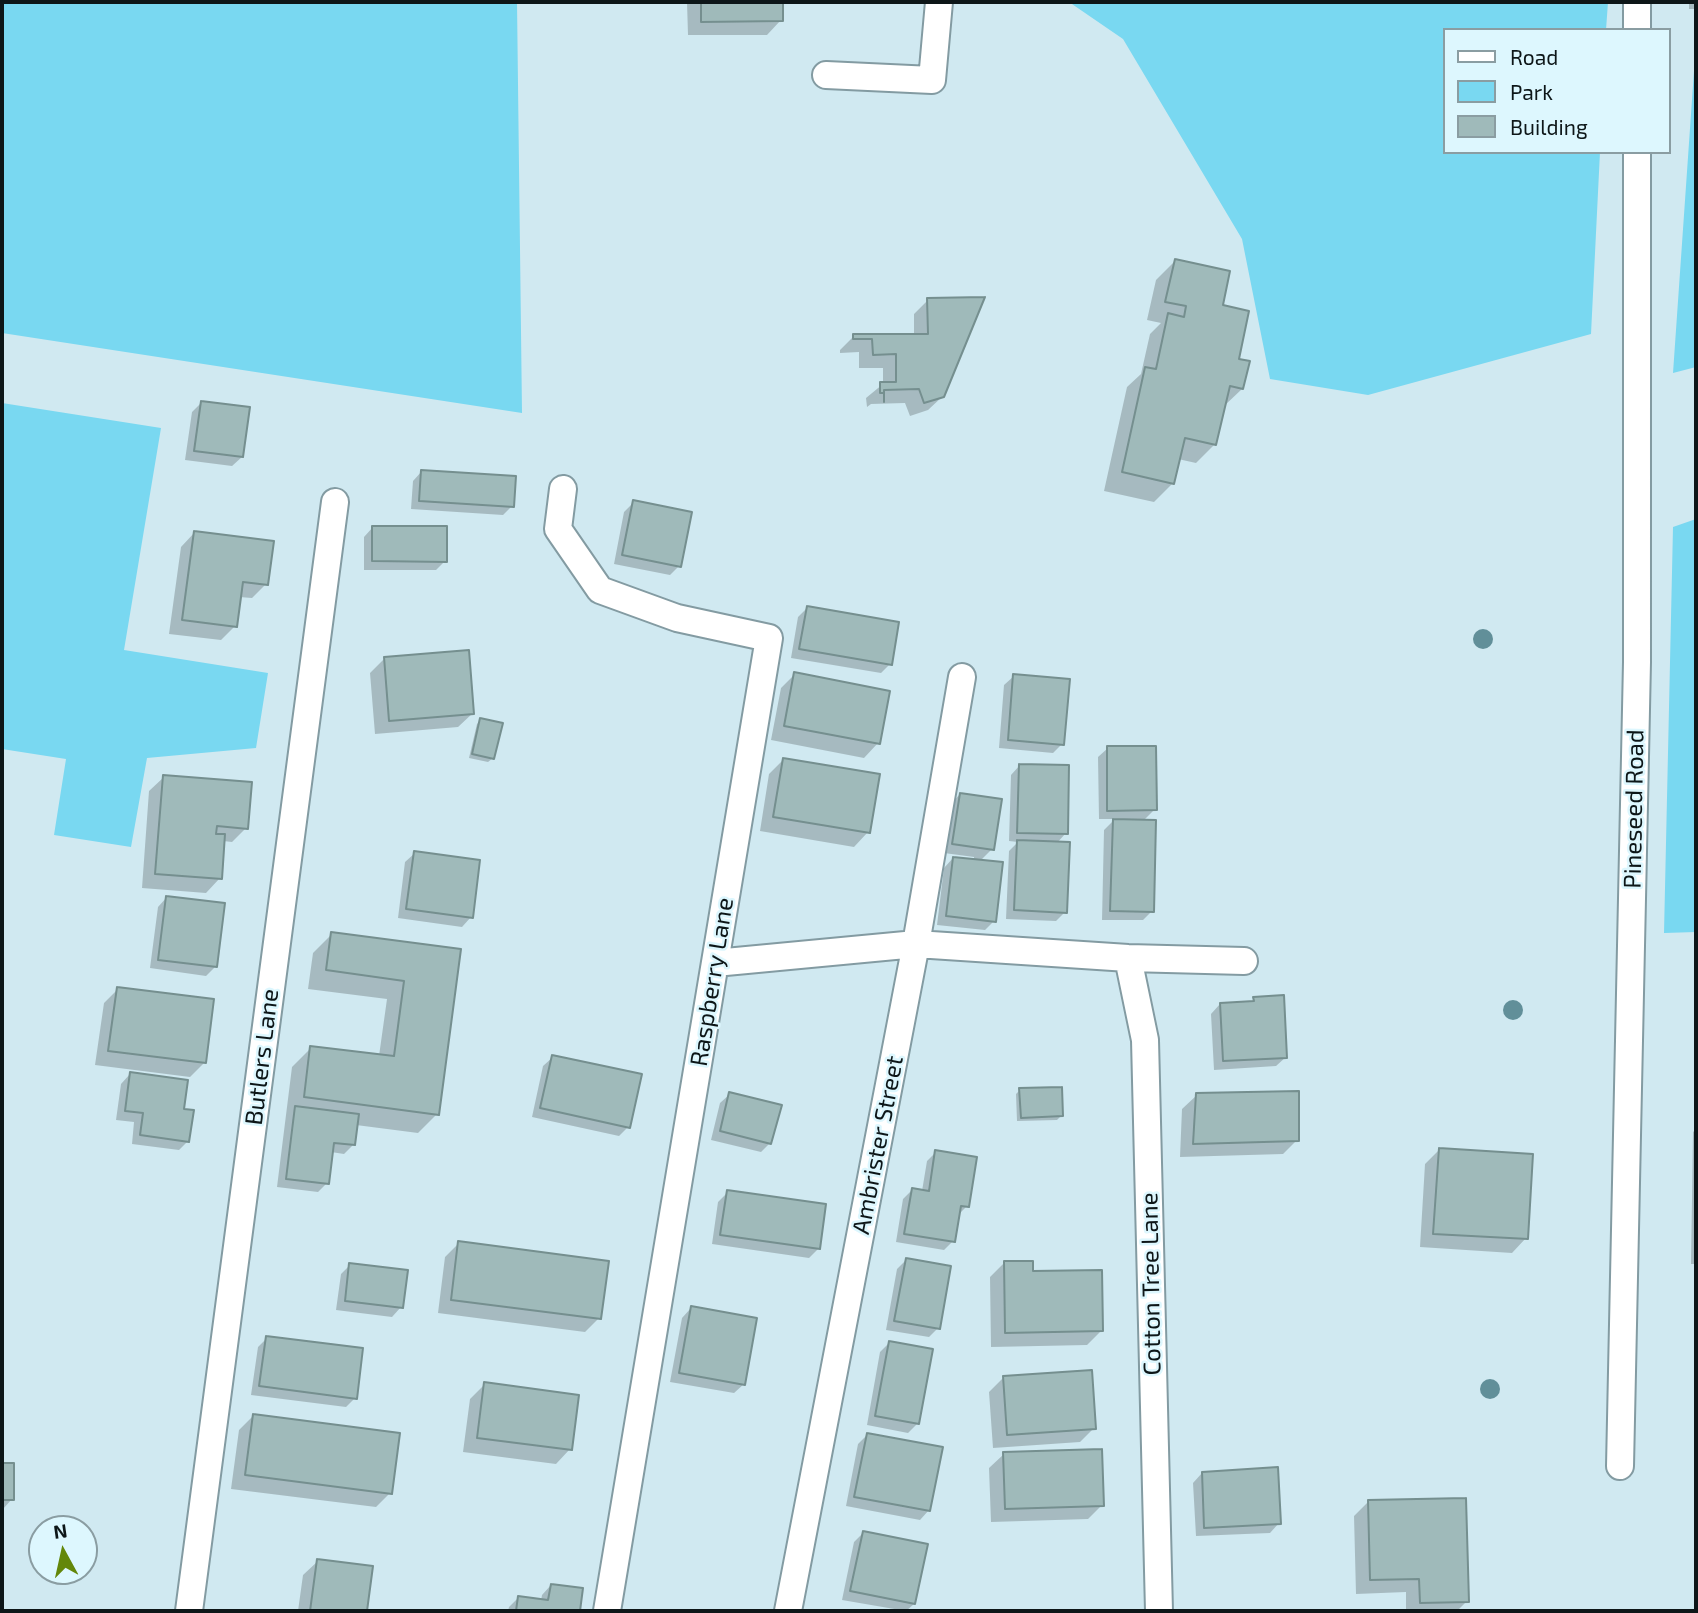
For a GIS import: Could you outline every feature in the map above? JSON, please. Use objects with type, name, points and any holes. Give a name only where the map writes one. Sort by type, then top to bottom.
[{"type":"street","points":[[826,75],[932,80],[939,2]]},
{"type":"street","points":[[1637,2],[1637,28]]},
{"type":"street","name":"Pineseed Road","points":[[1620,1466],[1637,662],[1637,154]]},
{"type":"street","name":"Raspberry Lane","points":[[563,489],[558,529],[600,590],[677,618],[769,638],[607,1611]]},
{"type":"street","name":"Butlers Lane","points":[[189,1611],[335,502]]},
{"type":"street","name":"Ambrister Street","points":[[789,1611],[916,944],[962,677]]},
{"type":"street","points":[[715,963],[916,944],[1128,958],[1244,961]]},
{"type":"street","name":"Cotton Tree Lane","points":[[1128,958],[1144,1040],[1159,1611]]},
{"type":"green space","points":[[2,2],[517,2],[522,413],[2,333]]},
{"type":"green space","points":[[1069,2],[1608,2],[1606,28],[1442,28],[1442,154],[1600,154],[1591,334],[1368,395],[1270,379],[1242,239],[1123,39]]},
{"type":"green space","points":[[1696,42],[1696,367],[1673,373]]},
{"type":"green space","points":[[2,403],[161,428],[124,650],[268,673],[256,748],[147,758],[131,847],[54,835],[66,759],[2,749]]},
{"type":"green space","points":[[1696,519],[1696,932],[1664,933],[1673,527]]},
{"type":"building","points":[[701,2],[783,2],[783,21],[701,22]]},
{"type":"building","points":[[1175,259],[1230,271],[1223,305],[1249,311],[1239,359],[1250,361],[1243,389],[1230,386],[1216,445],[1185,438],[1174,484],[1122,472],[1145,367],[1156,369],[1168,313],[1184,317],[1186,306],[1165,302]]},
{"type":"building","points":[[985,297],[944,397],[924,403],[919,389],[884,390],[884,393],[880,393],[880,382],[896,382],[896,354],[873,355],[872,339],[853,339],[853,334],[928,334],[927,298]]},
{"type":"building","points":[[201,401],[250,407],[243,457],[194,451]]},
{"type":"building","points":[[421,470],[516,476],[514,507],[419,501]]},
{"type":"building","points":[[633,500],[692,512],[681,567],[622,555]]},
{"type":"building","points":[[372,526],[447,526],[447,562],[372,561]]},
{"type":"building","points":[[194,531],[274,541],[268,585],[243,582],[237,627],[182,620]]},
{"type":"building","points":[[807,606],[899,622],[892,665],[799,649]]},
{"type":"building","points":[[469,650],[474,714],[389,721],[384,657]]},
{"type":"building","points":[[794,672],[890,691],[880,744],[784,726]]},
{"type":"building","points":[[1013,674],[1070,679],[1064,745],[1008,740]]},
{"type":"building","points":[[480,718],[503,723],[494,759],[472,754]]},
{"type":"building","points":[[1107,746],[1156,746],[1157,810],[1107,811]]},
{"type":"building","points":[[783,758],[880,774],[870,833],[773,817]]},
{"type":"building","points":[[1019,764],[1069,765],[1068,834],[1017,833]]},
{"type":"building","points":[[163,775],[252,782],[248,829],[217,826],[216,834],[225,834],[222,879],[155,874]]},
{"type":"building","points":[[960,793],[1002,799],[994,850],[952,844]]},
{"type":"building","points":[[1113,819],[1156,820],[1154,912],[1110,911]]},
{"type":"building","points":[[1017,840],[1070,842],[1067,913],[1014,910]]},
{"type":"building","points":[[414,851],[480,860],[473,918],[406,909]]},
{"type":"building","points":[[953,857],[1003,862],[996,922],[946,916]]},
{"type":"building","points":[[166,896],[225,903],[217,967],[158,960]]},
{"type":"building","points":[[331,932],[461,949],[439,1115],[304,1097],[310,1046],[394,1056],[404,981],[326,970]]},
{"type":"building","points":[[117,987],[214,999],[206,1063],[108,1051]]},
{"type":"building","points":[[1284,995],[1287,1058],[1223,1061],[1220,1003],[1254,1001],[1253,997]]},
{"type":"building","points":[[552,1055],[642,1074],[630,1128],[540,1108]]},
{"type":"building","points":[[130,1072],[188,1080],[184,1109],[194,1110],[189,1142],[140,1135],[143,1113],[125,1111]]},
{"type":"building","points":[[1062,1087],[1063,1116],[1021,1118],[1019,1088]]},
{"type":"building","points":[[1299,1091],[1299,1141],[1193,1144],[1196,1093]]},
{"type":"building","points":[[729,1092],[782,1105],[771,1144],[720,1131]]},
{"type":"building","points":[[295,1106],[359,1114],[355,1145],[334,1143],[329,1184],[286,1179]]},
{"type":"building","points":[[1439,1148],[1533,1154],[1528,1239],[1433,1234]]},
{"type":"building","points":[[935,1150],[977,1157],[969,1207],[961,1206],[955,1242],[904,1234],[912,1188],[929,1191]]},
{"type":"building","points":[[727,1190],[826,1204],[820,1249],[720,1235]]},
{"type":"building","points":[[458,1241],[609,1261],[601,1319],[451,1300]]},
{"type":"building","points":[[906,1258],[951,1266],[940,1329],[894,1321]]},
{"type":"building","points":[[1004,1261],[1033,1261],[1033,1271],[1102,1270],[1103,1331],[1005,1333]]},
{"type":"building","points":[[349,1263],[408,1270],[403,1308],[345,1301]]},
{"type":"building","points":[[691,1306],[757,1318],[745,1385],[679,1373]]},
{"type":"building","points":[[266,1336],[363,1348],[357,1399],[259,1386]]},
{"type":"building","points":[[889,1341],[933,1349],[919,1424],[875,1416]]},
{"type":"building","points":[[1092,1370],[1096,1429],[1007,1435],[1003,1376]]},
{"type":"building","points":[[484,1382],[579,1395],[572,1450],[477,1438]]},
{"type":"building","points":[[253,1414],[400,1433],[392,1494],[245,1475]]},
{"type":"building","points":[[867,1433],[943,1447],[930,1511],[854,1497]]},
{"type":"building","points":[[1102,1449],[1104,1506],[1005,1509],[1003,1452]]},
{"type":"building","points":[[2,1463],[14,1463],[14,1500],[2,1500]]},
{"type":"building","points":[[1278,1467],[1281,1524],[1204,1528],[1202,1472]]},
{"type":"building","points":[[1466,1498],[1469,1602],[1420,1603],[1419,1579],[1370,1580],[1368,1500]]},
{"type":"building","points":[[863,1531],[928,1544],[915,1604],[850,1591]]},
{"type":"building","points":[[317,1559],[373,1566],[367,1611],[310,1611]]},
{"type":"building","points":[[551,1584],[583,1588],[580,1611],[516,1611],[518,1596],[548,1600]]}]
